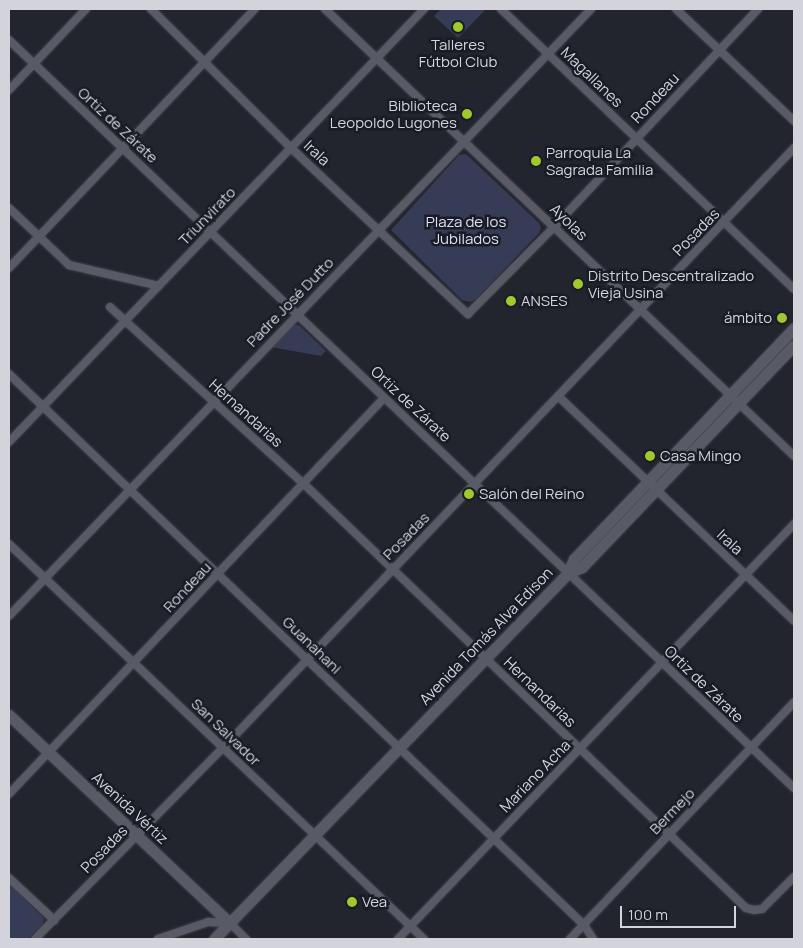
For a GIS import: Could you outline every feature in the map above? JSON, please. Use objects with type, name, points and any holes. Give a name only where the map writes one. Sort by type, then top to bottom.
[{"type":"main road","name":"Avenida Tomás Alva Edison","points":[[735,399],[794,328]]},
{"type":"main road","name":"Avenida Tomás Alva Edison","points":[[568,573],[582,567],[651,487],[735,399],[794,345]]},
{"type":"main road","name":"Avenida Tomás Alva Edison","points":[[214,939],[568,573],[574,559],[651,487]]},
{"type":"main road","name":"Avenida Vértiz","points":[[9,715],[230,923]]},
{"type":"street","points":[[9,90],[86,9]]},
{"type":"street","name":"Irala","points":[[151,9],[291,148],[381,230],[468,314]]},
{"type":"street","points":[[9,268],[255,9]]},
{"type":"street","name":"Ayolas","points":[[325,9],[794,456]]},
{"type":"street","name":"Triunvirato","points":[[9,442],[424,9]]},
{"type":"street","name":"Magallanes","points":[[501,9],[794,289]]},
{"type":"street","name":"Padre José Dutto","points":[[9,616],[591,9]]},
{"type":"street","points":[[676,9],[794,121]]},
{"type":"street","name":"Rondeau","points":[[468,314],[554,227],[758,9]]},
{"type":"street","name":"Ortiz de Zárate","points":[[9,40],[794,788]]},
{"type":"street","name":"Posadas","points":[[35,939],[223,748],[794,148]]},
{"type":"street","points":[[9,208],[69,265],[159,286]]},
{"type":"street","name":"Hernandarias","points":[[110,306],[304,484],[579,750],[746,908],[762,909],[794,876]]},
{"type":"street","name":"Guanahani","points":[[9,374],[584,924],[593,939]]},
{"type":"street","name":"Irala","points":[[558,396],[651,487],[794,621]]},
{"type":"street","name":"Rondeau","points":[[9,794],[384,398]]},
{"type":"street","name":"Mariano Acha","points":[[398,939],[794,524]]},
{"type":"street","name":"San Salvador","points":[[9,544],[424,939]]},
{"type":"street","name":"Bermejo","points":[[570,939],[794,702]]},
{"type":"street","points":[[9,878],[54,920]]},
{"type":"street","points":[[158,939],[208,922],[230,923],[246,939]]},
{"type":"green space","name":"Talleres Fútbol Club","points":[[441,9],[486,9],[458,38],[434,16]]},
{"type":"green space","name":"Plaza de los Jubilados","points":[[466,154],[539,223],[541,228],[539,233],[476,299],[470,302],[462,300],[391,230],[459,155]]},
{"type":"green space","points":[[294,324],[300,326],[326,351],[321,356],[271,347]]},
{"type":"green space","points":[[9,884],[44,918],[43,924],[28,939],[9,939]]},
{"type":"place","name":"Talleres Fútbol Club","points":[[458,27]]},
{"type":"place","name":"Biblioteca Leopoldo Lugones","points":[[467,114]]},
{"type":"place","name":"Parroquia La Sagrada Familia","points":[[536,161]]},
{"type":"place","name":"Distrito Descentralizado Vieja Usina","points":[[578,284]]},
{"type":"place","name":"ANSES","points":[[511,301]]},
{"type":"place","name":"ámbito","points":[[782,318]]},
{"type":"place","name":"Casa Mingo","points":[[650,456]]},
{"type":"place","name":"Salón del Reino","points":[[469,494]]},
{"type":"place","name":"Vea","points":[[352,902]]}]
